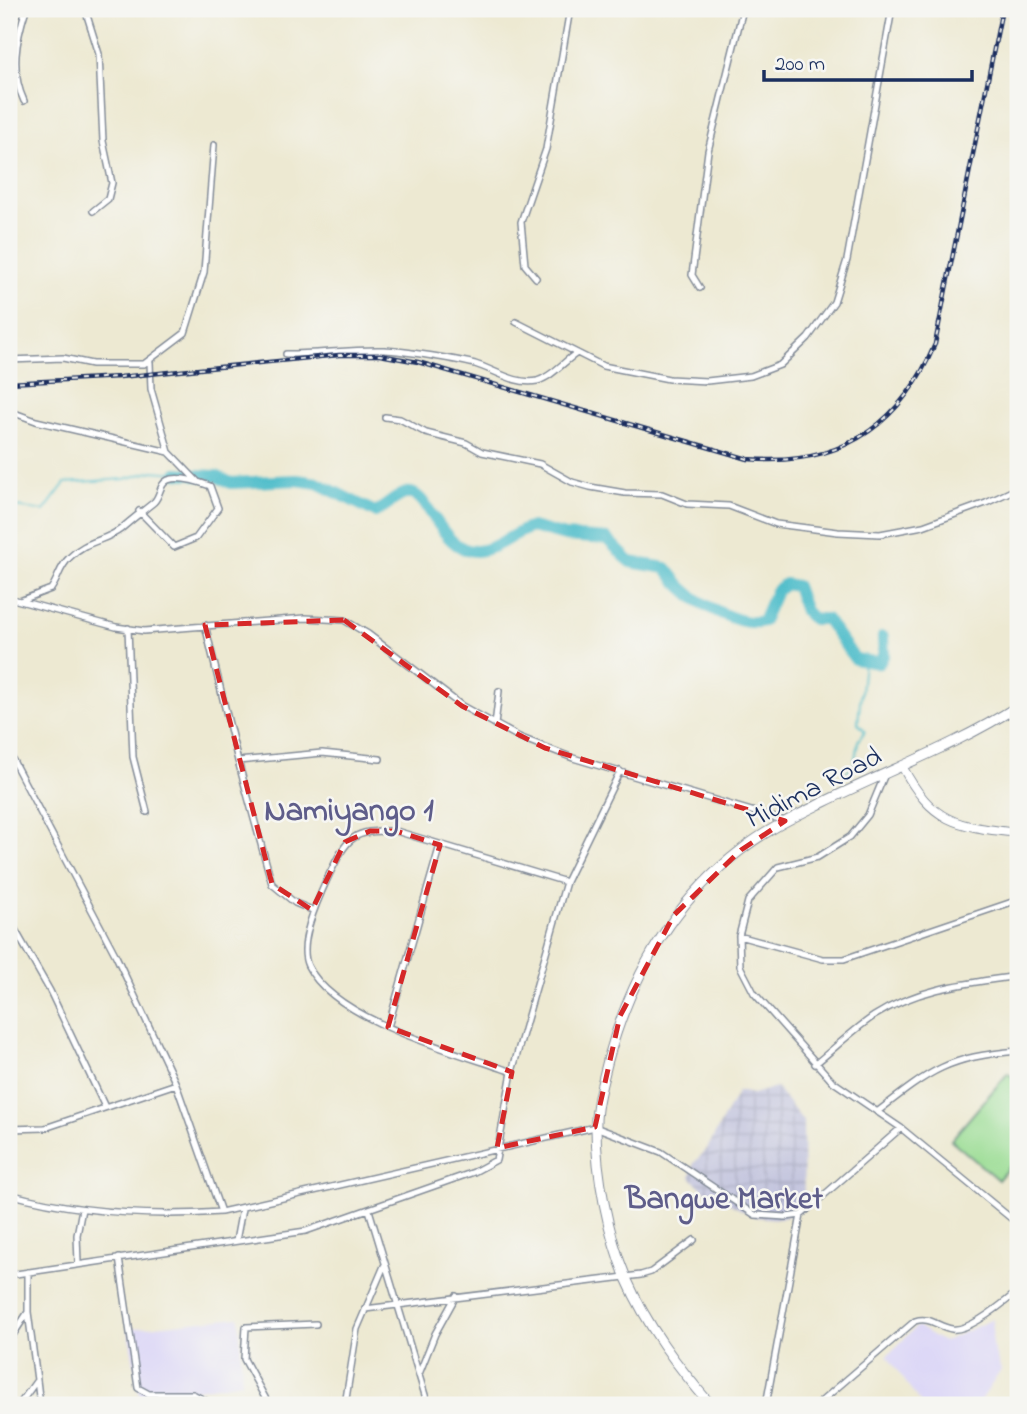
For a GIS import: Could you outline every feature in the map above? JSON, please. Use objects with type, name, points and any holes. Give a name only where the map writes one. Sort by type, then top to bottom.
[{"type":"main road","name":"Midima Road","points":[[711,1405],[677,1365],[655,1332],[626,1276],[607,1218],[596,1127],[604,1077],[620,1016],[632,987],[674,915],[741,850],[785,821],[980,730],[1018,706]]},
{"type":"street","points":[[24,101],[16,84],[14,64],[26,9]]},
{"type":"street","points":[[85,9],[99,54],[103,141],[111,183],[108,199],[93,211]]},
{"type":"street","points":[[536,278],[525,265],[521,222],[546,149],[570,9]]},
{"type":"street","points":[[701,288],[692,275],[708,150],[743,9]]},
{"type":"street","points":[[516,322],[603,366],[669,379],[707,381],[751,376],[780,365],[808,338],[834,302],[847,260],[892,9]]},
{"type":"street","points":[[9,360],[63,358],[92,364],[136,365],[150,362],[185,333],[204,272],[214,145]]},
{"type":"street","points":[[286,354],[385,350],[477,365],[503,376],[538,381],[550,375],[577,353]]},
{"type":"street","points":[[150,362],[151,389],[169,452],[197,481]]},
{"type":"street","points":[[9,411],[36,421],[169,452]]},
{"type":"street","points":[[385,418],[400,419],[426,433],[466,443],[482,452],[540,464],[572,482],[590,487],[662,494],[687,504],[729,506],[776,524],[838,532],[880,534],[923,526],[1018,488]]},
{"type":"street","points":[[19,600],[51,589],[58,571],[71,556],[85,544],[115,533],[139,512],[155,501],[162,484],[169,480],[197,481],[210,486],[218,508],[202,531],[189,543],[174,547],[139,512]]},
{"type":"street","points":[[9,598],[128,628],[151,631],[305,618],[344,620],[368,634],[462,706],[545,748],[785,821]]},
{"type":"street","points":[[205,625],[238,761],[272,884],[295,903],[312,910]]},
{"type":"street","points":[[128,628],[133,757],[146,812]]},
{"type":"street","points":[[495,724],[499,691]]},
{"type":"street","points":[[9,753],[116,956],[177,1084],[221,1212]]},
{"type":"street","points":[[238,761],[322,753],[380,759]]},
{"type":"street","points":[[902,766],[916,792],[947,820],[1018,834]]},
{"type":"street","points":[[9,1275],[306,1231],[474,1172],[496,1160],[512,1072],[566,882],[620,772]]},
{"type":"street","points":[[885,774],[868,815],[850,837],[818,857],[778,867],[748,901],[739,936],[740,966],[754,993],[816,1064],[845,1091],[901,1128],[1018,1224]]},
{"type":"street","points":[[512,1072],[388,1027],[341,1003],[308,966],[306,951],[312,910],[345,842],[370,831],[396,831],[566,882]]},
{"type":"street","points":[[388,1027],[440,845]]},
{"type":"street","points":[[739,936],[823,959],[844,960],[1018,900]]},
{"type":"street","points":[[9,919],[50,991],[105,1107]]},
{"type":"street","points":[[816,1064],[873,1017],[913,998],[951,985],[1018,976]]},
{"type":"street","points":[[877,1112],[936,1068],[972,1056],[1018,1051]]},
{"type":"street","points":[[9,1129],[45,1128],[177,1084]]},
{"type":"street","points":[[9,1194],[82,1209],[170,1215],[221,1212],[497,1147],[596,1127],[661,1152],[755,1215],[801,1215]]},
{"type":"street","points":[[766,1405],[801,1215],[901,1128]]},
{"type":"street","points":[[78,1264],[78,1227],[82,1209]]},
{"type":"street","points":[[236,1241],[242,1209]]},
{"type":"street","points":[[369,1210],[428,1405]]},
{"type":"street","points":[[365,1309],[651,1272],[694,1240]]},
{"type":"street","points":[[118,1258],[138,1388],[149,1394],[193,1394],[213,1405]]},
{"type":"street","points":[[345,1405],[357,1329],[384,1266]]},
{"type":"street","points":[[28,1272],[29,1312],[40,1405]]},
{"type":"street","points":[[817,1405],[915,1321],[928,1319],[947,1328],[963,1328],[1018,1291]]},
{"type":"street","points":[[419,1374],[435,1334],[456,1296]]},
{"type":"street","points":[[9,1341],[29,1312]]},
{"type":"street","points":[[269,1405],[244,1359],[246,1327],[316,1324]]},
{"type":"street","points":[[19,1405],[37,1380]]},
{"type":"highlighted area","points":[[344,620],[462,706],[545,748],[785,821],[741,850],[674,915],[620,1016],[595,1127],[497,1148],[512,1072],[388,1027],[440,845],[396,831],[370,831],[345,842],[312,910],[272,884],[205,625]]},
{"type":"shaded area","points":[[776,1087],[803,1121],[804,1210],[780,1219],[755,1217],[705,1191],[690,1177],[694,1163],[707,1149],[738,1091],[753,1094]]},
{"type":"shaded area","points":[[239,1317],[242,1382],[140,1398],[128,1329]]},
{"type":"shaded area","points":[[993,1319],[992,1345],[1001,1370],[978,1405],[922,1405],[887,1356],[917,1326],[943,1342]]},
{"type":"green space","points":[[1008,1073],[1018,1082],[1018,1156],[998,1180],[951,1140]]},
{"type":"waterway","points":[[9,506],[44,511],[65,483],[125,479],[153,471],[177,473]]},
{"type":"waterway","points":[[177,473],[188,474]]},
{"type":"waterway","points":[[195,475],[216,476],[231,483],[297,480],[317,483],[375,512],[403,494],[415,494],[444,532],[464,549],[485,550],[532,527],[565,536],[607,539],[630,562],[666,568],[691,595],[710,608],[733,618],[763,621],[776,591],[785,584],[796,586],[805,611],[813,619],[826,619],[855,659],[879,663],[884,654],[883,637]]},
{"type":"waterway","points":[[846,772],[854,766],[858,741],[865,731],[858,723],[864,662]]},
{"type":"railway","points":[[9,383],[120,377],[339,355],[380,355],[418,362],[748,459],[780,460],[810,456],[837,448],[862,436],[884,419],[904,398],[921,373],[935,344],[1002,9]]},
{"type":"district","name":"Namiyango 1","points":[[349,809]]},
{"type":"district","name":"Bangwe Market","points":[[724,1197]]}]
